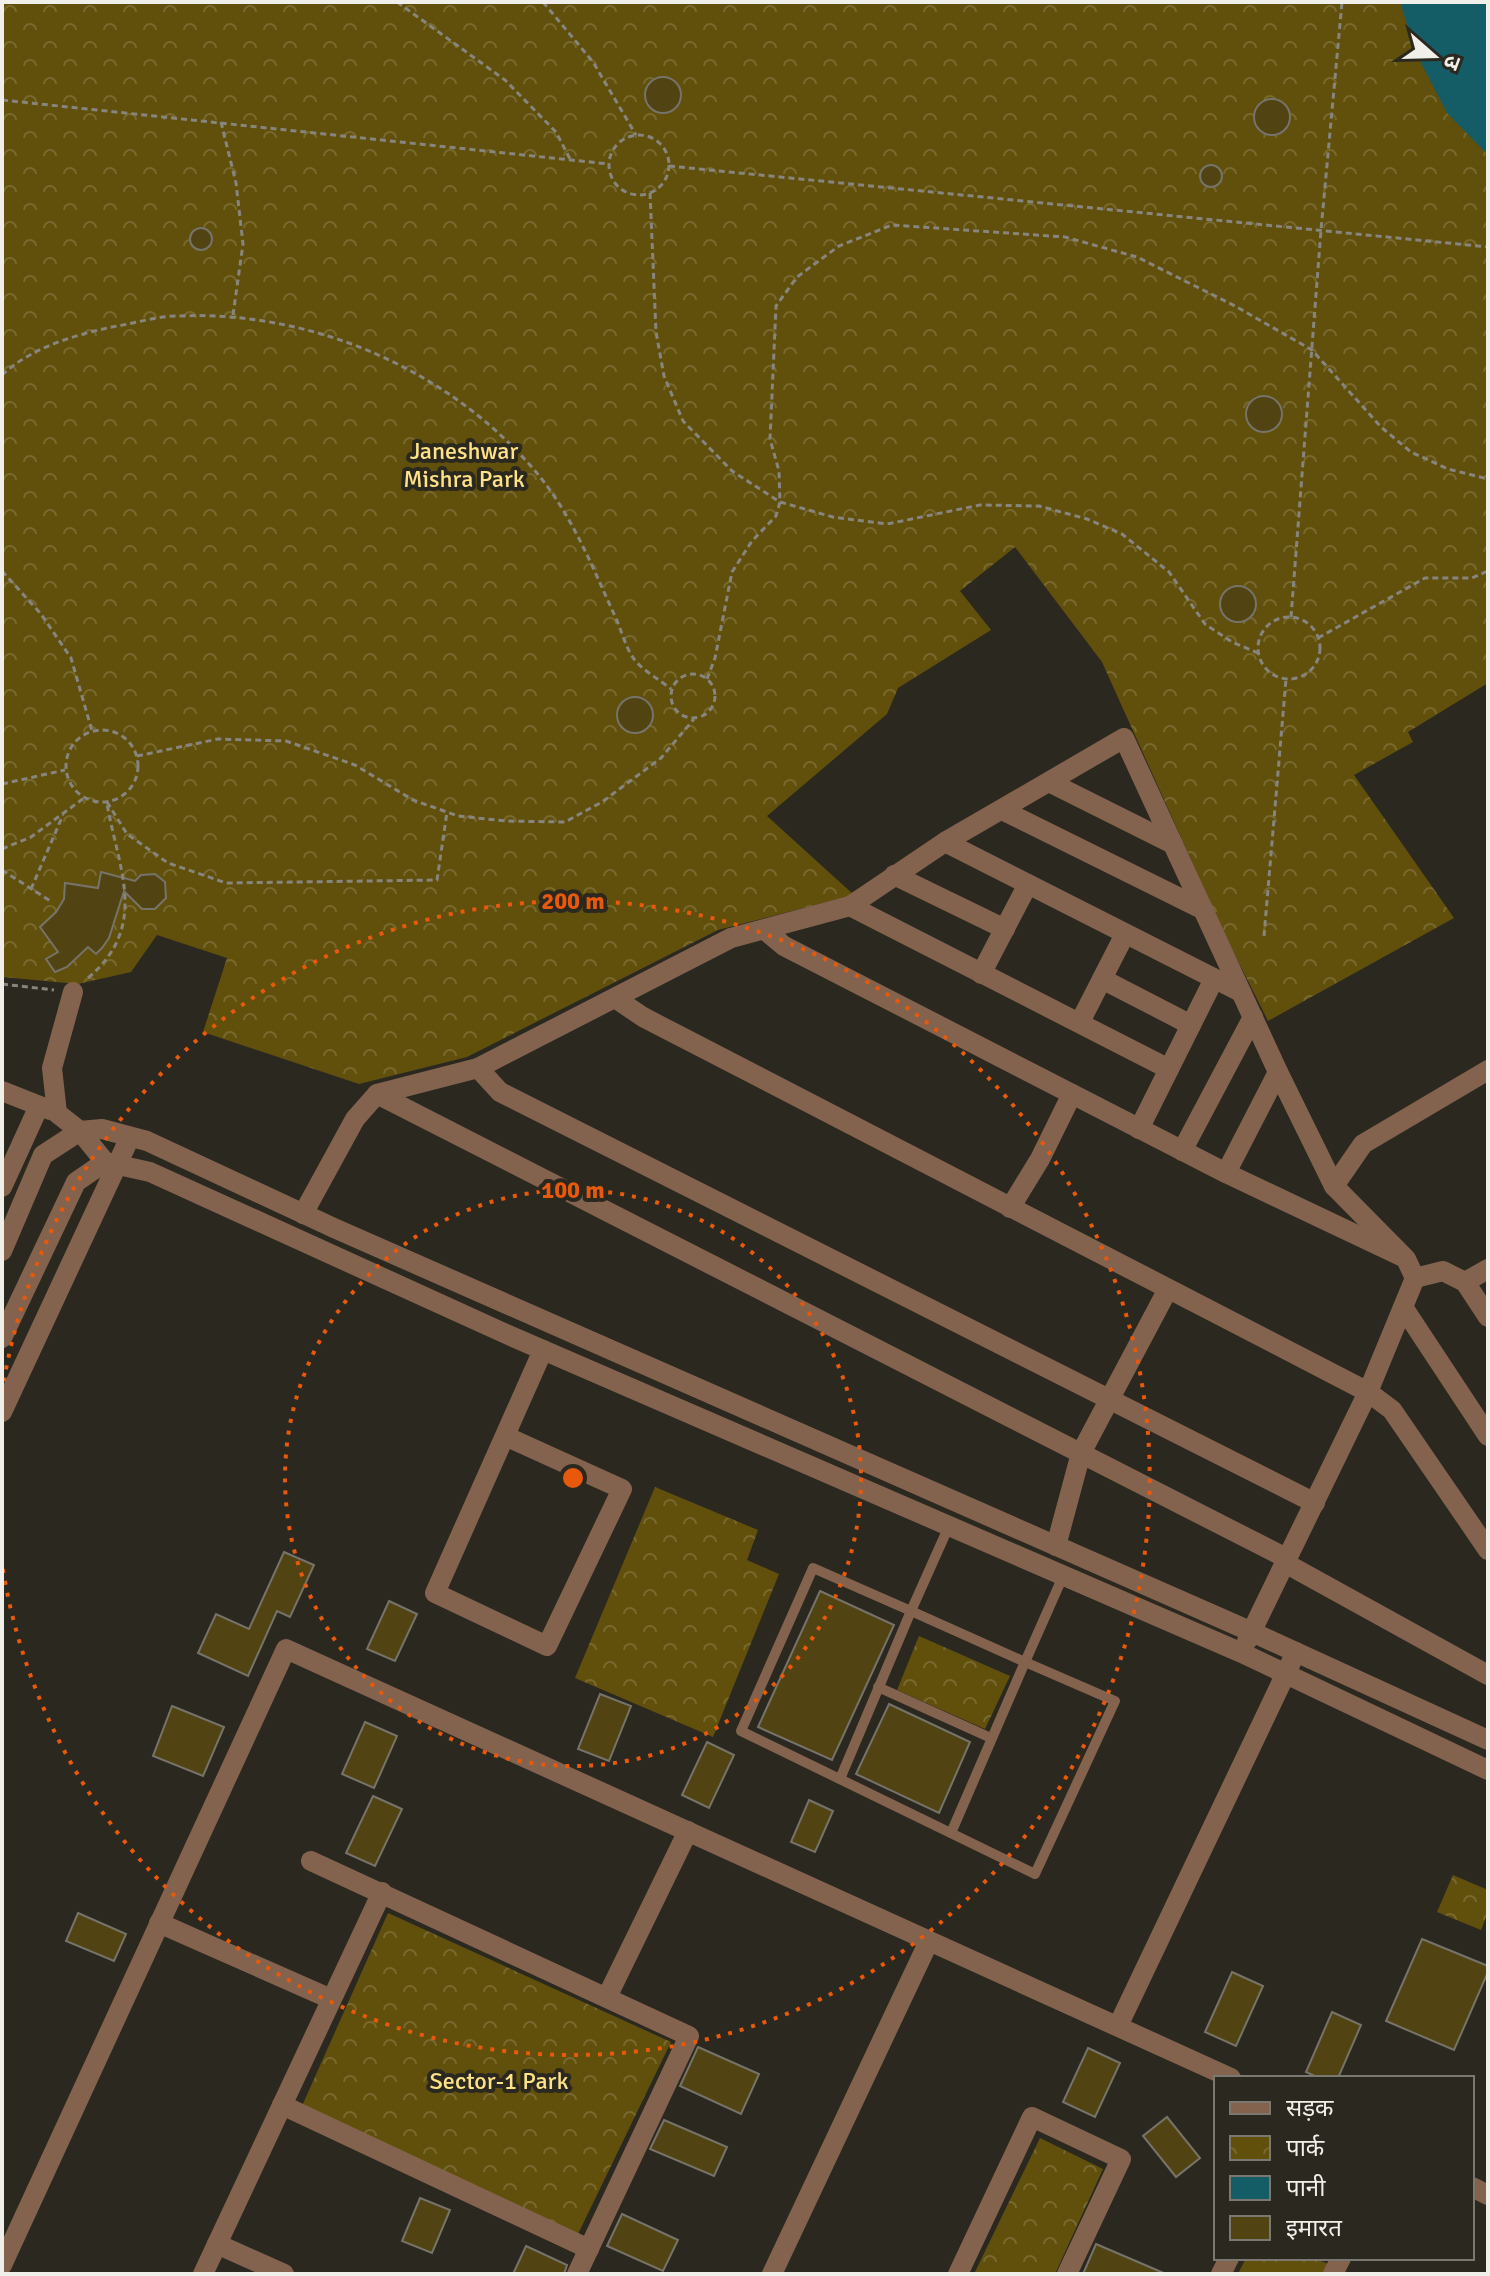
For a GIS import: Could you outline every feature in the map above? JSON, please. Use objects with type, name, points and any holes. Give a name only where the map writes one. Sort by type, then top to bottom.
[{"type":"street","points":[[303,1214],[355,1119],[377,1094],[478,1068],[731,938],[850,906],[945,842],[1124,738],[1334,1186],[1410,1269]]},
{"type":"street","points":[[1049,782],[1173,844]]},
{"type":"street","points":[[1002,810],[1204,910]]},
{"type":"street","points":[[945,842],[1241,992]]},
{"type":"street","points":[[894,875],[1005,929]]},
{"type":"street","points":[[981,974],[1028,884]]},
{"type":"street","points":[[850,906],[1169,1069]]},
{"type":"street","points":[[766,931],[784,946],[1410,1269],[1443,1271],[1465,1282],[1488,1317]]},
{"type":"street","points":[[1080,1022],[1125,934]]},
{"type":"street","points":[[1102,979],[1191,1025]]},
{"type":"street","points":[[1139,1129],[1214,979]]},
{"type":"street","points":[[2,1187],[48,1109],[52,1068],[73,992]]},
{"type":"street","points":[[615,998],[643,1017],[1368,1392],[1392,1410],[1488,1550]]},
{"type":"street","points":[[1182,1151],[1253,1017]]},
{"type":"street","points":[[478,1068],[500,1092],[1315,1503]]},
{"type":"street","points":[[1334,1186],[1363,1144],[1488,1070]]},
{"type":"street","points":[[1226,1173],[1278,1072]]},
{"type":"street","points":[[2,1091],[48,1109],[80,1131],[110,1163],[150,1172],[543,1350],[1064,1574],[1286,1673],[1488,1770]]},
{"type":"street","points":[[377,1094],[1081,1453],[1286,1561],[1488,1675]]},
{"type":"street","points":[[1010,1208],[1040,1159],[1072,1094]]},
{"type":"street","points":[[2,1251],[43,1155],[80,1131],[102,1129],[147,1141],[303,1214],[1252,1632],[1488,1740]]},
{"type":"street","points":[[2,1412],[110,1163],[130,1137]]},
{"type":"street","points":[[2,1338],[76,1182],[110,1163]]},
{"type":"street","points":[[1242,1653],[1368,1392],[1403,1307],[1410,1269]]},
{"type":"street","points":[[1465,1282],[1488,1269]]},
{"type":"street","points":[[1056,1546],[1081,1453],[1168,1289]]},
{"type":"street","points":[[1403,1307],[1488,1436]]},
{"type":"street","points":[[505,1436],[622,1489],[547,1646],[435,1593],[543,1350]]},
{"type":"street","points":[[2,2265],[286,1649],[1227,2076]]},
{"type":"street","points":[[1118,2026],[1296,1652]]},
{"type":"street","points":[[607,1997],[688,1831]]},
{"type":"street","points":[[311,1861],[689,2036],[577,2274]]},
{"type":"street","points":[[203,2274],[382,1892]]},
{"type":"street","points":[[159,1923],[331,1999]]},
{"type":"street","points":[[772,2274],[929,1941]]},
{"type":"street","points":[[282,2105],[589,2249]]},
{"type":"street","points":[[958,2274],[1032,2117],[1121,2159],[1067,2274]]},
{"type":"street","points":[[217,2244],[284,2274]]},
{"type":"lane","points":[[840,1779],[949,1526]]},
{"type":"lane","points":[[813,1568],[1025,1662],[1115,1701],[1035,1874],[741,1731],[813,1568]]},
{"type":"lane","points":[[951,1833],[1064,1574]]},
{"type":"lane","points":[[878,1687],[991,1738]]},
{"type":"path","points":[[397,2],[505,80],[556,132],[570,160]]},
{"type":"path","points":[[543,2],[593,62],[636,135]]},
{"type":"path","points":[[1291,617],[1342,2]]},
{"type":"path","points":[[2,100],[609,164]]},
{"type":"path","points":[[221,122],[236,183],[243,244],[233,317]]},
{"type":"path","points":[[636,135],[652,137],[661,144],[668,154],[669,166],[667,178],[660,187],[638,195],[617,186],[609,164],[612,152],[619,143],[636,135]]},
{"type":"path","points":[[669,166],[1488,247]]},
{"type":"path","points":[[650,193],[656,332],[664,376],[683,421],[732,471],[780,502],[833,517],[887,524],[980,505],[1039,506],[1087,519],[1122,534],[1169,572],[1205,624],[1232,642],[1258,653]]},
{"type":"path","points":[[707,679],[715,658],[732,572],[752,541],[776,516],[780,502],[779,471],[770,439],[776,306],[797,277],[839,246],[892,225],[1065,237],[1137,257],[1235,306],[1312,350],[1381,427],[1411,452],[1448,469],[1488,479]]},
{"type":"path","points":[[2,373],[39,350],[96,330],[175,316],[233,317],[274,322],[387,358],[445,391],[479,417],[535,471],[570,517],[634,659],[671,689]]},
{"type":"path","points":[[2,571],[41,614],[71,658],[92,731]]},
{"type":"path","points":[[1318,638],[1425,578],[1472,578],[1488,571]]},
{"type":"path","points":[[1291,617],[1308,623],[1318,638],[1319,656],[1314,667],[1305,675],[1286,679],[1270,674],[1262,665],[1258,653],[1264,629],[1273,621],[1291,617]]},
{"type":"path","points":[[137,756],[218,739],[286,741],[355,765],[413,800],[447,812],[506,821],[565,822],[602,802],[661,758],[694,719],[709,711],[714,703],[713,686],[707,679],[691,674],[682,676],[671,689],[670,698],[678,713],[694,719]]},
{"type":"path","points":[[1264,936],[1286,679]]},
{"type":"path","points":[[106,730],[119,734],[130,743],[137,756],[138,770],[134,784],[124,795],[107,802],[84,798],[73,789],[66,770],[70,748],[79,737],[92,731],[106,730]]},
{"type":"path","points":[[2,784],[66,770]]},
{"type":"path","points":[[2,849],[31,837],[84,798]]},
{"type":"path","points":[[107,802],[127,834],[168,863],[226,883],[437,880],[447,812]]},
{"type":"path","points":[[2,984],[73,992],[104,965],[120,942],[126,909],[107,802]]},
{"type":"path","points":[[31,889],[65,812]]},
{"type":"path","points":[[2,870],[52,902]]},
{"type":"green space","name":"Janeshwar Mishra Park","points":[[2,2],[1488,2],[1488,683],[1408,732],[1413,742],[1354,775],[1454,918],[1268,1021],[1225,935],[1102,662],[1015,547],[960,591],[991,630],[898,688],[887,714],[767,816],[854,895],[718,930],[467,1057],[359,1084],[203,1032],[227,958],[157,935],[131,972],[78,984],[2,977]]},
{"type":"green space","points":[[655,1487],[758,1530],[747,1560],[779,1574],[713,1737],[575,1678]]},
{"type":"green space","points":[[919,1636],[1010,1676],[985,1729],[897,1690]]},
{"type":"green space","points":[[1453,1875],[1488,1890],[1488,1912],[1481,1930],[1437,1912]]},
{"type":"green space","name":"Sector-1 Park","points":[[388,1913],[671,2042],[578,2234],[302,2106]]},
{"type":"green space","points":[[1040,2138],[1103,2169],[1055,2274],[974,2274]]},
{"type":"green space","points":[[1245,2260],[1319,2260],[1328,2264],[1323,2274],[1238,2274]]},
{"type":"water","points":[[1400,2],[1488,2],[1488,155],[1447,113],[1416,53]]},
{"type":"building","points":[[663,77],[676,82],[681,95],[676,108],[663,113],[650,108],[645,95],[650,82]]},
{"type":"building","points":[[1272,99],[1284,105],[1290,117],[1284,129],[1272,135],[1260,129],[1254,117],[1260,105]]},
{"type":"building","points":[[1211,165],[1219,168],[1222,176],[1219,184],[1211,187],[1203,184],[1200,176],[1203,168]]},
{"type":"building","points":[[201,228],[209,231],[212,239],[209,247],[201,250],[193,247],[190,239],[193,231]]},
{"type":"building","points":[[1264,396],[1276,402],[1282,414],[1276,426],[1264,432],[1252,426],[1246,414],[1252,402]]},
{"type":"building","points":[[1238,586],[1250,592],[1256,604],[1250,616],[1238,622],[1226,616],[1220,604],[1226,592]]},
{"type":"building","points":[[635,697],[647,703],[653,715],[647,727],[635,733],[623,727],[617,715],[623,703]]},
{"type":"building","points":[[101,872],[135,881],[141,875],[155,874],[165,882],[166,898],[155,909],[142,909],[124,891],[109,938],[102,948],[96,954],[88,947],[67,967],[55,972],[46,959],[58,952],[40,927],[64,899],[65,883],[98,888]]},
{"type":"building","points":[[284,1552],[314,1565],[290,1617],[277,1611],[248,1676],[198,1653],[216,1614],[249,1629]]},
{"type":"building","points":[[820,1591],[894,1625],[832,1760],[758,1727]]},
{"type":"building","points":[[389,1601],[417,1614],[395,1661],[367,1649]]},
{"type":"building","points":[[600,1694],[631,1706],[609,1761],[578,1749]]},
{"type":"building","points":[[889,1704],[970,1742],[939,1813],[856,1774]]},
{"type":"building","points":[[172,1706],[224,1727],[203,1776],[153,1756]]},
{"type":"building","points":[[365,1722],[397,1736],[374,1788],[342,1774]]},
{"type":"building","points":[[707,1742],[734,1755],[709,1808],[682,1795]]},
{"type":"building","points":[[373,1796],[402,1809],[375,1866],[346,1853]]},
{"type":"building","points":[[809,1800],[833,1811],[815,1852],[791,1842]]},
{"type":"building","points":[[78,1913],[126,1934],[114,1961],[66,1941]]},
{"type":"building","points":[[1422,1939],[1488,1966],[1454,2050],[1386,2021]]},
{"type":"building","points":[[1232,1972],[1263,1986],[1236,2046],[1205,2032]]},
{"type":"building","points":[[1332,2012],[1361,2025],[1339,2076],[1315,2076],[1306,2072]]},
{"type":"building","points":[[698,2047],[759,2074],[741,2114],[680,2086]]},
{"type":"building","points":[[1088,2048],[1120,2063],[1095,2117],[1063,2102]]},
{"type":"building","points":[[1167,2117],[1200,2158],[1176,2177],[1143,2136]]},
{"type":"building","points":[[664,2120],[727,2147],[714,2176],[650,2149]]},
{"type":"building","points":[[420,2198],[450,2210],[432,2253],[402,2241]]},
{"type":"building","points":[[622,2214],[678,2240],[663,2271],[607,2246]]},
{"type":"building","points":[[1096,2244],[1166,2274],[1083,2274]]},
{"type":"building","points":[[526,2246],[567,2265],[564,2274],[513,2274]]}]
